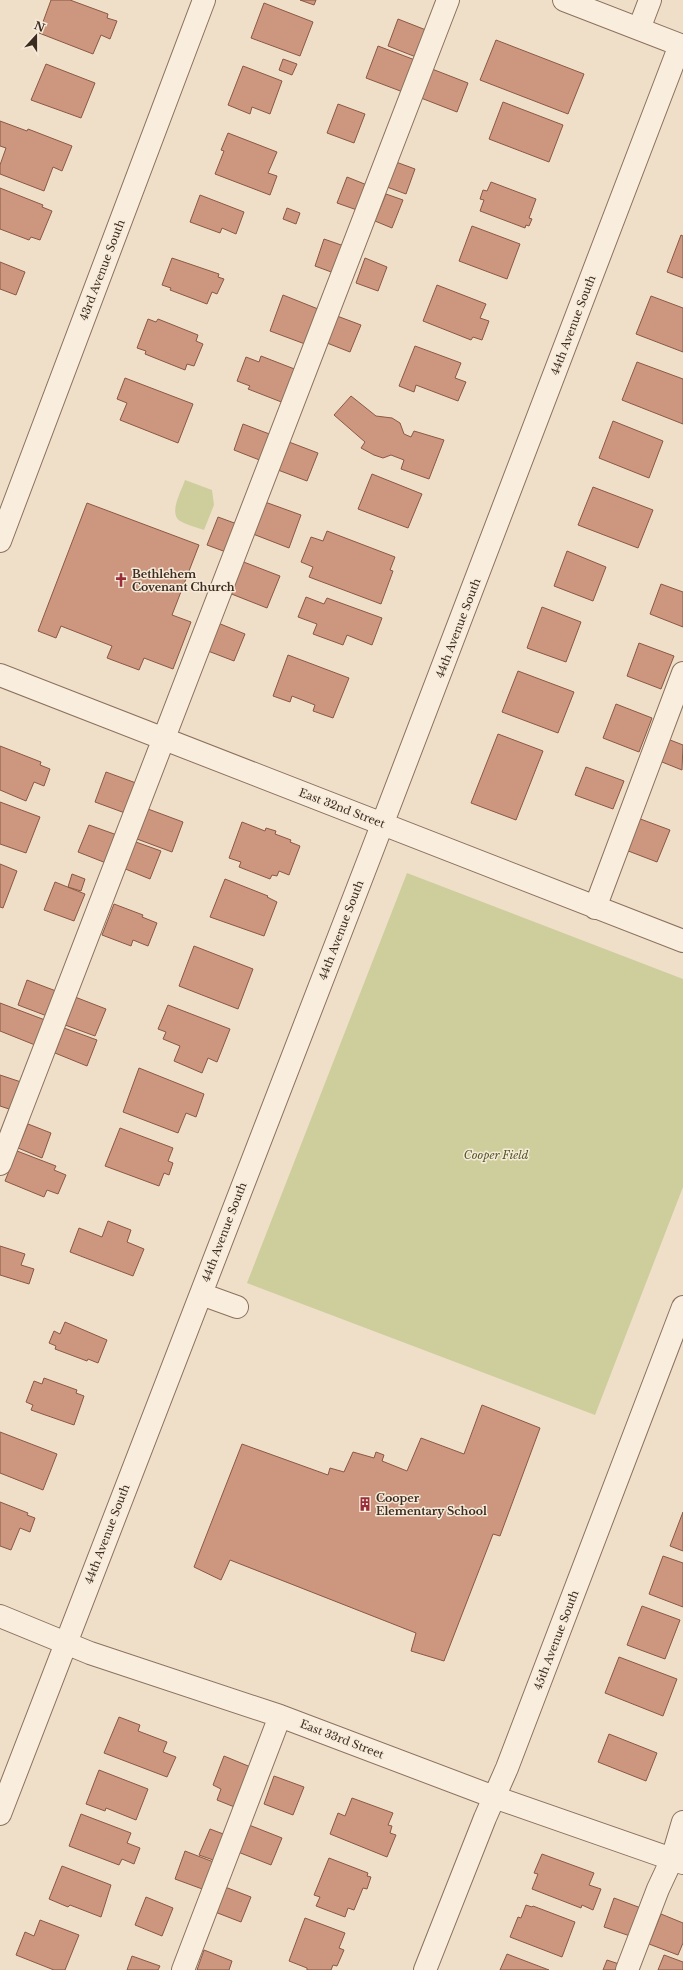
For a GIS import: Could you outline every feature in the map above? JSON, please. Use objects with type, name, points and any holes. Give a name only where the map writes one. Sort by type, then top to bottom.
[{"type":"street","name":"43rd Avenue South","points":[[0,541],[204,0]]},
{"type":"street","points":[[0,1164],[448,0]]},
{"type":"street","points":[[564,0],[682,45]]},
{"type":"street","points":[[639,29],[650,0]]},
{"type":"street","name":"44th Avenue South","points":[[0,1814],[65,1642],[383,823],[682,45]]},
{"type":"street","points":[[595,908],[683,673]]},
{"type":"street","name":"East 32nd Street","points":[[0,674],[383,823],[595,908],[683,941]]},
{"type":"street","points":[[201,1294],[238,1307]]},
{"type":"street","name":"45th Avenue South","points":[[425,1970],[507,1768],[683,1307]]},
{"type":"street","name":"East 33rd Street","points":[[0,1616],[90,1653],[280,1716],[494,1797],[677,1861]]},
{"type":"street","points":[[183,1970],[280,1716]]},
{"type":"street","points":[[627,1970],[658,1889],[677,1861],[683,1822]]},
{"type":"green space","points":[[185,480],[212,490],[214,505],[204,530],[180,521],[175,513],[177,501]]},
{"type":"green space","name":"Cooper Field","points":[[407,873],[683,979],[683,1187],[595,1415],[247,1283]]},
{"type":"building","points":[[51,0],[70,0],[108,14],[107,18],[117,21],[110,39],[101,35],[93,54],[39,33]]},
{"type":"building","points":[[300,0],[316,0],[314,5]]},
{"type":"building","points":[[264,3],[313,22],[300,56],[251,38]]},
{"type":"building","points":[[398,19],[426,30],[416,57],[388,46]]},
{"type":"building","points":[[496,40],[584,74],[568,114],[480,80]]},
{"type":"building","points":[[378,46],[415,60],[403,92],[366,78]]},
{"type":"building","points":[[283,59],[297,64],[292,75],[279,70]]},
{"type":"building","points":[[46,64],[95,83],[81,118],[31,100]]},
{"type":"building","points":[[243,66],[282,81],[270,114],[252,107],[250,114],[228,105]]},
{"type":"building","points":[[432,69],[468,83],[457,112],[421,98]]},
{"type":"building","points":[[503,102],[563,125],[549,162],[489,139]]},
{"type":"building","points":[[338,104],[365,114],[354,143],[327,133]]},
{"type":"building","points":[[0,121],[27,131],[28,129],[72,146],[62,171],[53,167],[44,191],[0,174],[0,165],[6,148],[0,146]]},
{"type":"building","points":[[228,133],[277,152],[268,173],[277,176],[270,195],[215,174],[224,151],[221,150]]},
{"type":"building","points":[[396,162],[415,169],[406,194],[387,187]]},
{"type":"building","points":[[347,177],[367,185],[357,210],[337,203]]},
{"type":"building","points":[[491,182],[536,199],[529,218],[532,219],[529,226],[526,225],[525,228],[480,211],[484,200],[480,199],[483,190],[487,191]]},
{"type":"building","points":[[0,188],[43,205],[42,207],[52,211],[40,240],[31,237],[29,240],[0,229]]},
{"type":"building","points":[[386,194],[403,200],[392,228],[375,221]]},
{"type":"building","points":[[200,195],[244,212],[236,234],[222,228],[220,233],[190,222]]},
{"type":"building","points":[[287,208],[300,213],[296,224],[283,219]]},
{"type":"building","points":[[472,226],[520,244],[507,279],[459,261]]},
{"type":"building","points":[[681,235],[683,236],[683,278],[667,272]]},
{"type":"building","points":[[324,239],[344,246],[334,273],[315,266]]},
{"type":"building","points":[[172,258],[219,274],[218,277],[224,279],[217,294],[212,292],[207,304],[170,290],[171,288],[162,285]]},
{"type":"building","points":[[365,258],[387,267],[378,291],[356,283]]},
{"type":"building","points":[[0,262],[25,272],[16,295],[0,289]]},
{"type":"building","points":[[437,285],[486,304],[480,318],[489,321],[482,340],[473,337],[471,340],[423,321]]},
{"type":"building","points":[[283,295],[318,309],[305,344],[270,331]]},
{"type":"building","points":[[651,296],[683,308],[683,352],[636,334]]},
{"type":"building","points":[[337,316],[361,325],[350,352],[327,343]]},
{"type":"building","points":[[148,319],[156,322],[158,319],[198,335],[196,341],[203,344],[194,366],[187,364],[185,370],[145,354],[146,351],[137,348]]},
{"type":"building","points":[[415,346],[461,363],[455,378],[466,382],[458,401],[416,385],[414,392],[399,386]]},
{"type":"building","points":[[261,356],[297,370],[284,403],[248,389],[250,386],[237,381],[246,357],[259,362]]},
{"type":"building","points":[[637,362],[683,379],[683,424],[622,400]]},
{"type":"building","points":[[125,378],[193,404],[178,443],[120,420],[127,403],[117,399]]},
{"type":"building","points":[[351,396],[376,416],[392,418],[400,423],[404,434],[411,437],[414,431],[444,440],[429,479],[401,469],[404,460],[391,455],[383,458],[361,448],[365,442],[334,415]]},
{"type":"building","points":[[613,421],[663,441],[649,478],[599,458]]},
{"type":"building","points":[[243,424],[272,435],[262,461],[234,450]]},
{"type":"building","points":[[289,442],[318,453],[307,481],[278,470]]},
{"type":"building","points":[[372,474],[422,494],[408,528],[358,509]]},
{"type":"building","points":[[593,487],[653,510],[638,548],[578,525]]},
{"type":"building","points":[[265,502],[301,515],[289,548],[253,534]]},
{"type":"building","name":"Bethlehem Covenant Church","points":[[87,503],[199,545],[172,615],[191,622],[173,669],[144,658],[139,670],[107,658],[112,646],[61,626],[56,638],[38,631]]},
{"type":"building","points":[[218,517],[237,524],[226,552],[207,545]]},
{"type":"building","points":[[327,531],[395,557],[390,570],[393,571],[381,604],[309,577],[313,567],[301,562],[311,537],[323,541]]},
{"type":"building","points":[[567,551],[606,567],[593,601],[554,586]]},
{"type":"building","points":[[241,561],[280,576],[267,608],[229,593]]},
{"type":"building","points":[[661,584],[683,592],[683,627],[650,614]]},
{"type":"building","points":[[306,597],[324,604],[327,598],[382,618],[372,645],[347,635],[343,645],[313,634],[317,624],[298,617]]},
{"type":"building","points":[[542,607],[581,622],[566,662],[527,648]]},
{"type":"building","points":[[218,623],[245,634],[234,661],[208,651]]},
{"type":"building","points":[[639,643],[674,656],[661,689],[627,676]]},
{"type":"building","points":[[288,655],[349,678],[333,718],[313,711],[315,705],[292,696],[290,702],[273,696]]},
{"type":"building","points":[[518,671],[574,692],[558,733],[502,712]]},
{"type":"building","points":[[616,704],[652,718],[639,752],[603,738]]},
{"type":"building","points":[[498,734],[543,751],[516,820],[471,803]]},
{"type":"building","points":[[665,738],[683,745],[682,770],[657,760]]},
{"type":"building","points":[[0,746],[41,762],[40,765],[50,769],[44,786],[34,782],[26,801],[0,790]]},
{"type":"building","points":[[586,767],[624,781],[613,809],[575,795]]},
{"type":"building","points":[[106,772],[136,783],[125,813],[95,802]]},
{"type":"building","points":[[0,802],[40,817],[26,853],[0,844]]},
{"type":"building","points":[[148,809],[183,822],[172,852],[137,839]]},
{"type":"building","points":[[635,817],[670,830],[657,862],[623,849]]},
{"type":"building","points":[[242,822],[265,831],[266,828],[276,831],[275,834],[291,840],[290,842],[300,846],[289,875],[279,871],[277,876],[272,875],[270,879],[239,867],[241,862],[229,858]]},
{"type":"building","points":[[89,825],[117,835],[106,863],[78,852]]},
{"type":"building","points":[[133,841],[161,851],[150,879],[123,868]]},
{"type":"building","points":[[0,864],[17,871],[3,908],[0,907]]},
{"type":"building","points":[[72,874],[85,879],[81,891],[68,887]]},
{"type":"building","points":[[225,879],[268,896],[267,897],[277,902],[264,936],[210,917]]},
{"type":"building","points":[[55,882],[85,894],[74,921],[44,910]]},
{"type":"building","points":[[114,904],[143,915],[142,917],[157,923],[148,946],[133,940],[131,946],[102,935]]},
{"type":"building","points":[[194,946],[253,969],[238,1009],[179,986]]},
{"type":"building","points":[[27,980],[56,991],[47,1016],[18,1005]]},
{"type":"building","points":[[75,997],[106,1009],[95,1036],[65,1025]]},
{"type":"building","points":[[0,1003],[45,1020],[35,1045],[0,1031]]},
{"type":"building","points":[[168,1005],[230,1029],[217,1062],[208,1058],[202,1073],[174,1061],[180,1046],[163,1039],[166,1032],[158,1029]]},
{"type":"building","points":[[64,1028],[97,1040],[87,1066],[55,1053]]},
{"type":"building","points":[[139,1068],[204,1094],[196,1117],[186,1113],[178,1133],[123,1112]]},
{"type":"building","points":[[0,1075],[21,1082],[12,1110],[0,1106]]},
{"type":"building","points":[[28,1124],[51,1133],[42,1158],[18,1148]]},
{"type":"building","points":[[120,1128],[173,1148],[168,1161],[173,1163],[169,1175],[164,1173],[159,1186],[105,1166]]},
{"type":"building","points":[[17,1151],[56,1166],[54,1170],[66,1175],[58,1194],[47,1190],[44,1197],[5,1181]]},
{"type":"building","points":[[108,1221],[131,1230],[127,1242],[144,1249],[133,1276],[70,1252],[79,1228],[102,1237]]},
{"type":"building","points":[[0,1246],[25,1254],[21,1265],[34,1269],[29,1284],[0,1275]]},
{"type":"building","points":[[65,1322],[107,1340],[98,1363],[88,1359],[87,1361],[55,1349],[56,1346],[49,1343],[54,1331],[60,1334]]},
{"type":"building","points":[[44,1378],[77,1390],[76,1393],[84,1396],[74,1425],[31,1410],[33,1405],[26,1402],[34,1381],[42,1384]]},
{"type":"building","name":"Cooper Elementary School","points":[[482,1405],[540,1428],[500,1536],[493,1534],[444,1661],[411,1651],[416,1633],[230,1560],[221,1580],[194,1567],[242,1444],[328,1475],[330,1468],[344,1472],[353,1452],[374,1458],[376,1452],[384,1455],[382,1461],[407,1471],[421,1438],[464,1454]]},
{"type":"building","points":[[0,1432],[57,1454],[43,1490],[0,1473]]},
{"type":"building","points":[[0,1502],[28,1513],[27,1515],[35,1518],[30,1532],[20,1528],[11,1550],[0,1546]]},
{"type":"building","points":[[683,1512],[683,1551],[670,1546]]},
{"type":"building","points":[[663,1556],[683,1563],[683,1607],[649,1594]]},
{"type":"building","points":[[642,1606],[680,1620],[665,1659],[627,1645]]},
{"type":"building","points":[[619,1657],[677,1679],[663,1716],[605,1693]]},
{"type":"building","points":[[119,1717],[140,1725],[138,1731],[167,1742],[163,1752],[176,1757],[167,1777],[104,1753]]},
{"type":"building","points":[[609,1734],[657,1753],[646,1781],[598,1762]]},
{"type":"building","points":[[224,1756],[253,1768],[237,1808],[217,1800],[221,1789],[213,1785]]},
{"type":"building","points":[[99,1770],[148,1789],[136,1820],[106,1808],[105,1811],[86,1804]]},
{"type":"building","points":[[274,1776],[304,1787],[293,1815],[264,1804]]},
{"type":"building","points":[[352,1798],[393,1813],[388,1825],[392,1826],[390,1833],[396,1835],[387,1857],[330,1834],[338,1813],[345,1816]]},
{"type":"building","points":[[81,1814],[131,1833],[127,1843],[140,1848],[134,1864],[122,1859],[119,1865],[69,1846]]},
{"type":"building","points":[[249,1825],[282,1838],[271,1865],[238,1852]]},
{"type":"building","points":[[210,1829],[226,1835],[216,1861],[199,1855]]},
{"type":"building","points":[[185,1851],[216,1863],[205,1890],[175,1879]]},
{"type":"building","points":[[542,1854],[594,1873],[589,1885],[601,1889],[593,1910],[582,1905],[581,1908],[532,1889],[538,1874],[534,1873]]},
{"type":"building","points":[[329,1858],[368,1873],[367,1876],[371,1877],[367,1889],[363,1888],[354,1910],[348,1908],[345,1917],[316,1906],[320,1897],[314,1895]]},
{"type":"building","points":[[62,1866],[111,1885],[101,1917],[70,1905],[68,1907],[49,1899]]},
{"type":"building","points":[[225,1887],[251,1897],[241,1922],[215,1912]]},
{"type":"building","points":[[146,1897],[173,1908],[162,1936],[135,1925]]},
{"type":"building","points":[[614,1898],[641,1908],[630,1936],[604,1927]]},
{"type":"building","points":[[526,1905],[533,1906],[575,1922],[562,1957],[510,1937],[518,1917],[521,1918]]},
{"type":"building","points":[[661,1914],[683,1923],[683,1943],[678,1955],[649,1944]]},
{"type":"building","points":[[305,1918],[345,1933],[339,1948],[344,1950],[337,1966],[333,1965],[331,1970],[307,1970],[307,1968],[289,1961]]},
{"type":"building","points":[[40,1920],[79,1935],[65,1970],[54,1970],[16,1955],[25,1932],[34,1936]]},
{"type":"building","points":[[204,1950],[232,1961],[229,1970],[197,1970]]},
{"type":"building","points":[[507,1954],[549,1970],[500,1970]]},
{"type":"building","points":[[664,1955],[683,1962],[683,1970],[658,1970]]},
{"type":"building","points":[[132,1956],[160,1966],[158,1970],[127,1970]]},
{"type":"building","points":[[607,1960],[622,1965],[620,1970],[603,1970]]},
{"type":"place","name":"Bethlehem Covenant Church","points":[[121,580]]},
{"type":"place","name":"Cooper Elementary School","points":[[365,1504]]}]
